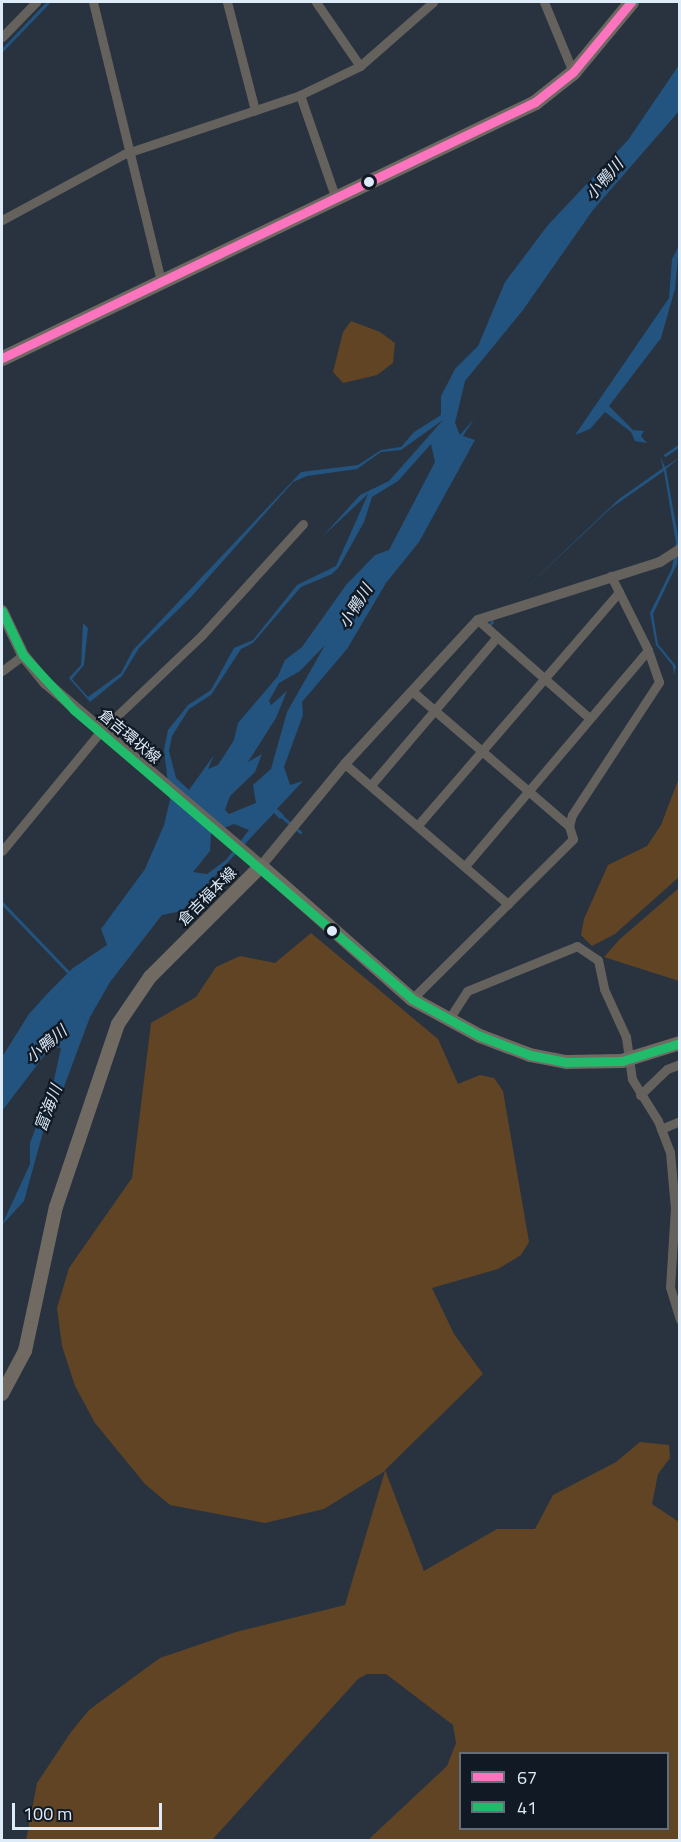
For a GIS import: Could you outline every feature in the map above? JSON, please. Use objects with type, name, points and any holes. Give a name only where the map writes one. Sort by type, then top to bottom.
[{"type":"highway","points":[[2,358],[527,106],[573,72],[631,2]]},
{"type":"main road","name":"倉吉環状線","points":[[2,611],[23,656],[46,683],[261,866]]},
{"type":"main road","points":[[261,866],[412,999],[509,1047],[567,1062],[622,1061],[680,1043]]},
{"type":"main road","name":"倉吉福本線","points":[[2,1394],[25,1351],[56,1207],[118,1024],[150,978],[261,866]]},
{"type":"street","points":[[2,37],[36,2]]},
{"type":"street","points":[[93,2],[161,282]]},
{"type":"street","points":[[227,2],[255,110]]},
{"type":"street","points":[[316,2],[360,66]]},
{"type":"street","points":[[2,220],[131,152],[300,95],[360,66],[433,2]]},
{"type":"street","points":[[543,2],[573,72]]},
{"type":"street","points":[[300,95],[336,199]]},
{"type":"street","points":[[2,851],[100,731],[202,634],[303,524]]},
{"type":"street","points":[[261,866],[345,764],[478,620],[660,562],[680,549]]},
{"type":"street","points":[[569,826],[659,682],[648,650],[611,576]]},
{"type":"street","points":[[418,825],[619,592]]},
{"type":"street","points":[[478,620],[588,717]]},
{"type":"street","points":[[371,785],[497,637]]},
{"type":"street","points":[[465,866],[526,790],[648,650]]},
{"type":"street","points":[[2,670],[23,656]]},
{"type":"street","points":[[412,691],[569,826],[573,840],[412,999]]},
{"type":"street","points":[[345,764],[508,904]]},
{"type":"street","points":[[449,1019],[467,991],[577,946],[598,960],[604,989],[626,1037],[632,1079],[675,1152],[675,1208],[670,1287],[680,1320]]},
{"type":"street","points":[[640,1095],[667,1069],[680,1064]]},
{"type":"street","points":[[661,1129],[680,1121]]},
{"type":"shaded area","points":[[351,321],[380,332],[395,343],[393,363],[377,375],[343,383],[333,372],[343,332]]},
{"type":"shaded area","points":[[679,778],[679,877],[615,934],[592,946],[581,935],[584,919],[608,865],[647,846],[661,825]]},
{"type":"shaded area","points":[[679,888],[679,981],[604,957],[620,939]]},
{"type":"shaded area","points":[[311,933],[438,1039],[458,1084],[480,1075],[494,1078],[503,1091],[529,1242],[521,1255],[498,1269],[432,1288],[454,1334],[483,1374],[385,1470],[424,1571],[497,1529],[535,1529],[553,1495],[616,1462],[640,1442],[669,1445],[670,1458],[658,1474],[652,1504],[679,1522],[679,1840],[368,1840],[447,1766],[456,1743],[453,1725],[386,1674],[367,1674],[358,1679],[212,1840],[26,1840],[37,1783],[71,1732],[89,1710],[112,1693],[160,1658],[236,1632],[345,1605],[385,1471],[324,1509],[265,1523],[170,1505],[145,1484],[95,1423],[75,1386],[62,1346],[57,1308],[69,1268],[132,1178],[151,1023],[196,997],[216,967],[240,956],[275,963]]},
{"type":"water","points":[[679,65],[679,111],[593,210],[523,310],[465,381],[455,423],[460,435],[474,419],[463,436],[475,440],[419,542],[386,583],[347,649],[302,702],[303,715],[284,767],[290,785],[303,781],[277,809],[284,815],[280,819],[274,813],[182,911],[162,915],[110,982],[90,1017],[62,1092],[45,1125],[24,1201],[2,1225],[30,1164],[30,1143],[54,1080],[61,1048],[53,1047],[47,1052],[2,1111],[2,1057],[29,1014],[47,994],[73,968],[107,945],[101,929],[145,869],[164,825],[170,800],[164,750],[168,730],[188,705],[211,690],[234,648],[253,640],[297,585],[336,566],[368,494],[323,536],[360,495],[389,481],[443,420],[401,450],[381,452],[357,469],[307,476],[293,482],[191,597],[139,648],[122,676],[90,702],[69,678],[81,665],[83,623],[88,628],[84,665],[72,679],[88,697],[121,673],[133,650],[301,472],[358,465],[381,450],[401,447],[414,432],[441,415],[441,396],[455,369],[478,346],[505,282],[548,225],[628,140]],"holes":[[[431,444],[435,462],[389,550],[375,555],[346,585],[302,647],[285,660],[278,676],[238,723],[234,740],[218,765],[208,769],[214,755],[189,790],[176,778],[169,751],[172,736],[189,709],[211,695],[241,649],[253,643],[301,587],[332,574],[339,567],[364,522],[372,497],[398,481]],[[325,645],[287,712],[271,769],[253,785],[256,803],[229,814],[225,810],[230,796],[255,772],[262,754],[248,762],[276,718],[287,691],[271,705],[269,701],[279,683],[300,671]],[[234,824],[249,830],[226,860],[207,874],[193,872],[210,851],[211,833]]]},
{"type":"water","points":[[679,246],[675,289],[661,338],[609,406],[633,430],[644,431],[641,436],[647,443],[635,441],[631,432],[605,412],[590,429],[575,435],[669,298],[672,259]]},
{"type":"water","points":[[660,456],[665,467],[679,458],[666,469],[679,542],[677,564],[653,614],[658,644],[676,666],[674,675],[673,666],[656,645],[650,613],[672,568],[676,543],[664,471],[611,508],[512,601],[619,499],[663,468]]},
{"type":"waterway","points":[[2,50],[48,2]]},
{"type":"waterway","points":[[665,455],[680,445]]},
{"type":"waterway","points":[[281,816],[300,832]]},
{"type":"waterway","points":[[2,903],[71,975]]},
{"type":"transit line","name":"67","points":[[2,358],[535,102],[573,72],[631,2]]},
{"type":"transit line","name":"41","points":[[2,611],[23,655],[74,710],[412,999],[480,1036],[530,1055],[567,1062],[622,1061],[680,1043]]},
{"type":"water label","name":"小鴨川","points":[[604,179]]},
{"type":"water label","name":"小鴨川","points":[[355,606]]},
{"type":"water label","name":"小鴨川","points":[[46,1044]]},
{"type":"water label","name":"富海川","points":[[48,1108]]}]
